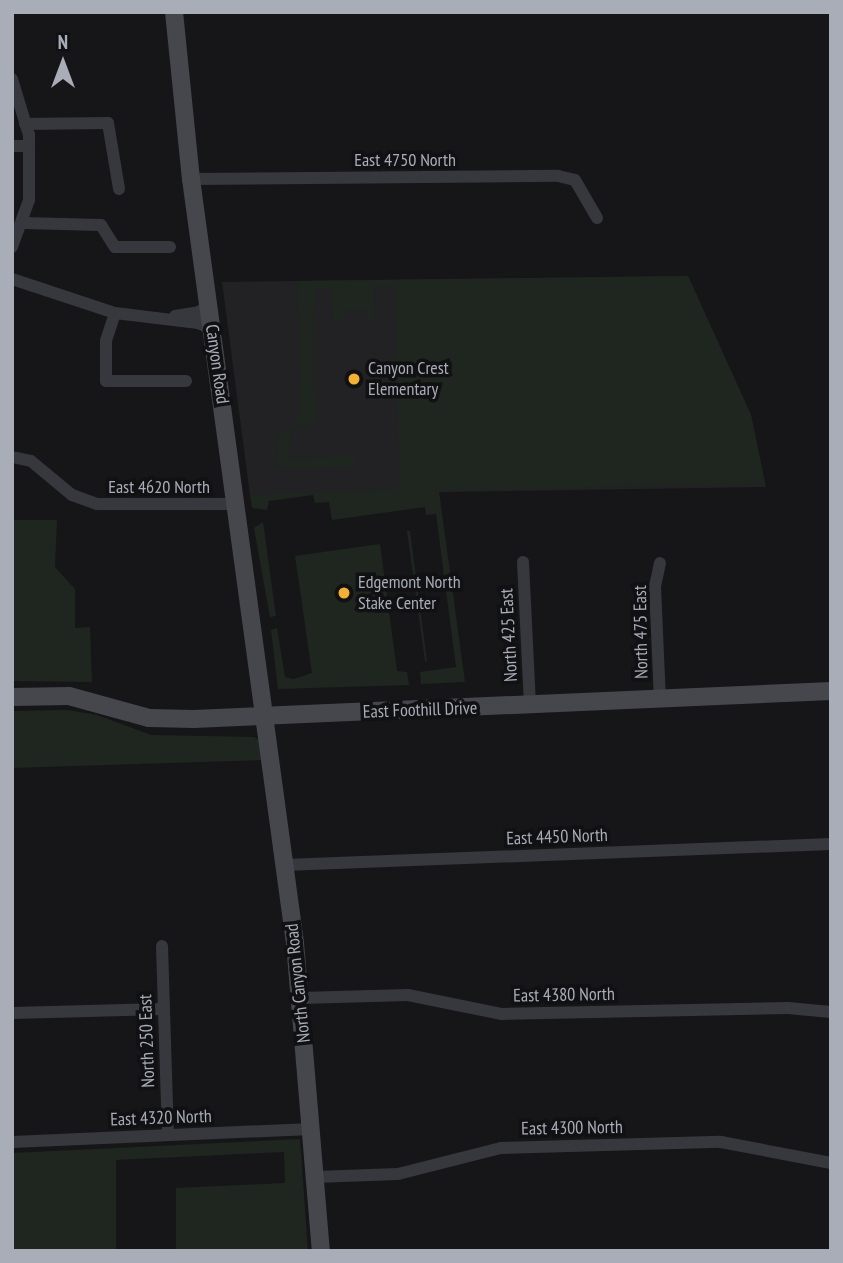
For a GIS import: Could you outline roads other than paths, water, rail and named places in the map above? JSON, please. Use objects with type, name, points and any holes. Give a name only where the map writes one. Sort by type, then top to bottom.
[{"type":"main road","name":"Canyon Road","points":[[174,12],[191,179],[266,716]]},
{"type":"main road","name":"East Foothill Drive","points":[[12,697],[85,699],[162,719],[530,706],[831,691]]},
{"type":"main road","name":"North Canyon Road","points":[[266,716],[300,998],[321,1251]]},
{"type":"street","points":[[12,79],[29,146],[29,200],[24,223],[12,247]]},
{"type":"street","points":[[25,124],[108,123],[119,189]]},
{"type":"street","points":[[12,146],[29,146]]},
{"type":"street","name":"East 4750 North","points":[[191,179],[558,177],[575,180],[597,218]]},
{"type":"street","points":[[24,223],[101,225],[115,247],[170,247]]},
{"type":"street","points":[[12,279],[115,313],[165,319],[212,329]]},
{"type":"street","points":[[165,319],[199,312],[209,305]]},
{"type":"street","points":[[115,313],[106,341],[106,381],[186,381]]},
{"type":"street","name":"East 4620 North","points":[[12,457],[31,461],[72,495],[97,504],[236,504]]},
{"type":"street","name":"North 425 East","points":[[523,562],[530,706]]},
{"type":"street","name":"North 475 East","points":[[660,564],[655,586],[660,699]]},
{"type":"street","name":"East 4450 North","points":[[285,865],[831,844]]},
{"type":"street","name":"North 250 East","points":[[162,946],[168,1135]]},
{"type":"street","name":"East 4380 North","points":[[300,998],[408,995],[501,1014],[788,1008],[831,1012]]},
{"type":"street","points":[[12,1013],[162,1009]]},
{"type":"street","name":"East 4320 North","points":[[12,1142],[312,1129]]},
{"type":"street","name":"East 4300 North","points":[[315,1177],[398,1174],[501,1148],[721,1142],[831,1163]]},
{"type":"place","name":"Canyon Crest Elementary","points":[[354,379]]},
{"type":"place","name":"Edgemont North Stake Center","points":[[344,593]]}]
